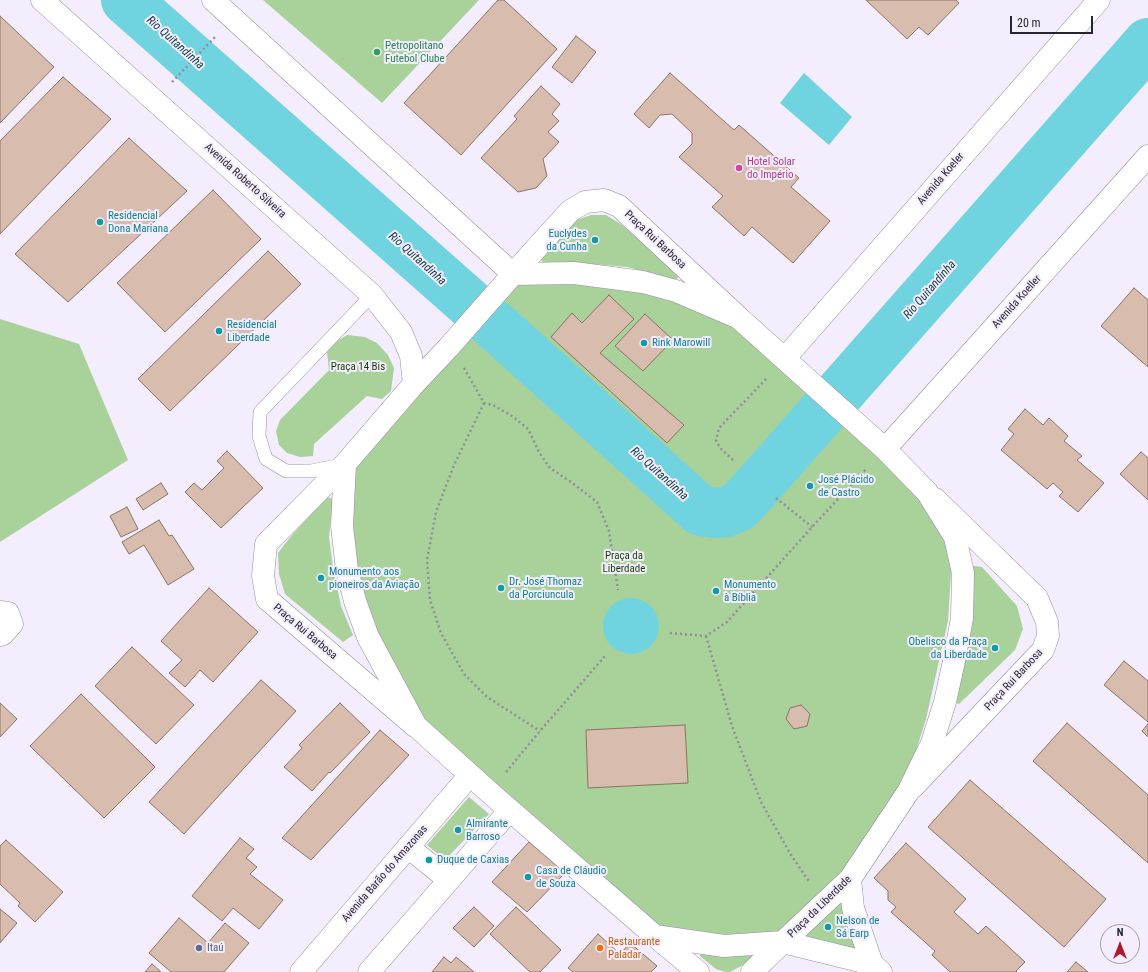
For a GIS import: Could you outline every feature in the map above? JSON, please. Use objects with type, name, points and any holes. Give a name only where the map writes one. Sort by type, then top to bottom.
[{"type":"main road","name":"Avenida Roberto Silveira","points":[[42,0],[372,295],[401,332],[411,356],[414,384]]},
{"type":"main road","points":[[213,0],[513,274],[574,273],[642,282],[676,291],[739,318],[785,366]]},
{"type":"main road","name":"Avenida Koeler","points":[[785,366],[1099,0]]},
{"type":"main road","name":"Avenida Koeller","points":[[879,456],[1148,156]]},
{"type":"main road","name":"Praça Rui Barbosa","points":[[414,384],[570,211],[585,202],[604,200],[619,206],[739,318]]},
{"type":"main road","name":"Praça da Liberdade","points":[[655,936],[724,946],[783,942],[850,878],[908,792],[932,742],[945,702],[962,618],[963,573],[955,537],[927,492],[879,456],[868,433],[785,366]]},
{"type":"main road","points":[[414,384],[345,464],[342,526],[346,570],[368,637],[416,726],[510,810],[698,972]]},
{"type":"main road","name":"Praça Rui Barbosa","points":[[345,464],[266,544],[263,576],[267,599],[416,726]]},
{"type":"main road","name":"Praça Rui Barbosa","points":[[908,792],[1043,650],[1048,636],[1047,622],[1037,598],[927,492]]},
{"type":"main road","points":[[0,612],[8,613],[12,624],[3,634],[0,635]]},
{"type":"main road","name":"Avenida Barão do Amazonas","points":[[301,972],[470,775]]},
{"type":"main road","points":[[369,972],[510,810]]},
{"type":"main road","points":[[408,847],[449,880]]},
{"type":"main road","points":[[850,878],[853,908],[877,968]]},
{"type":"main road","points":[[752,972],[783,942],[877,968]]},
{"type":"lane","points":[[345,464],[310,471],[286,471],[266,459],[259,436],[260,412],[372,295]]},
{"type":"path","points":[[154,101],[233,18]]},
{"type":"path","points":[[462,364],[484,403],[512,416],[528,429],[539,452],[550,468],[597,502],[609,531],[618,590]]},
{"type":"path","points":[[732,460],[720,448],[716,440],[719,428],[785,366]]},
{"type":"path","points":[[484,403],[454,465],[436,512],[427,560],[430,600],[441,633],[464,674],[488,697],[540,731]]},
{"type":"path","points":[[670,633],[706,636],[727,622],[812,527],[879,456]]},
{"type":"path","points":[[776,498],[812,527]]},
{"type":"path","points":[[706,636],[732,726],[761,802],[791,856],[818,895],[823,905]]},
{"type":"path","points":[[505,773],[605,656]]},
{"type":"green space","name":"Petropolitano Futebol Clube","points":[[263,0],[479,0],[382,103]]},
{"type":"green space","points":[[591,215],[606,215],[622,225],[679,275],[676,281],[628,267],[580,263],[543,263],[540,258],[573,221]]},
{"type":"green space","name":"Praça da Liberdade","points":[[515,278],[634,285],[737,322],[926,497],[952,556],[948,621],[926,719],[904,789],[844,879],[780,935],[724,940],[659,932],[419,722],[371,636],[350,570],[351,465]]},
{"type":"green space","points":[[0,319],[79,344],[128,460],[0,542]]},
{"type":"green space","name":"Praça 14 Bis","points":[[347,335],[365,337],[377,343],[388,355],[394,368],[391,391],[382,399],[367,396],[314,444],[313,456],[300,457],[287,453],[279,445],[276,431],[280,420],[329,370],[327,352],[334,343]]},
{"type":"green space","points":[[327,497],[333,499],[329,537],[333,568],[341,606],[353,635],[343,642],[285,594],[279,574],[278,553],[292,535]]},
{"type":"green space","points":[[968,565],[982,567],[1017,606],[1023,629],[1015,650],[959,704],[952,701]]},
{"type":"green space","points":[[469,797],[489,814],[445,860],[427,845]]},
{"type":"green space","points":[[840,900],[863,956],[802,936]]},
{"type":"green space","points":[[701,953],[754,954],[745,964],[730,972],[726,972],[716,969],[700,956]]},
{"type":"water","points":[[804,73],[852,117],[829,145],[780,103]]},
{"type":"water","points":[[626,598],[636,598],[651,606],[657,615],[659,626],[657,637],[651,646],[636,654],[626,654],[615,649],[608,642],[603,631],[603,621],[608,610],[615,603]]},
{"type":"building","points":[[498,0],[504,0],[557,49],[461,155],[404,103]]},
{"type":"building","points":[[866,0],[956,0],[959,3],[928,35],[919,27],[907,39]]},
{"type":"building","points":[[0,16],[54,67],[0,123]]},
{"type":"building","points":[[576,36],[596,52],[572,83],[552,67]]},
{"type":"building","name":"Hotel Solar do Império","points":[[670,73],[734,130],[739,125],[799,178],[791,187],[830,221],[793,263],[752,227],[744,236],[712,207],[723,196],[679,157],[692,144],[692,133],[672,114],[660,115],[649,128],[634,114]]},
{"type":"building","points":[[63,77],[111,119],[0,234],[0,141]]},
{"type":"building","points":[[541,86],[560,104],[552,114],[559,121],[548,132],[559,142],[543,159],[547,176],[536,188],[518,192],[481,158],[517,119],[514,116]]},
{"type":"building","name":"Residencial Dona Mariana","points":[[129,138],[187,191],[68,302],[15,254]]},
{"type":"building","points":[[213,190],[261,239],[165,332],[117,283]]},
{"type":"building","name":"Residencial Liberdade","points":[[268,251],[301,284],[170,411],[138,379]]},
{"type":"building","points":[[1134,288],[1148,300],[1148,367],[1101,326]]},
{"type":"building","name":"Rink Marowill","points":[[609,295],[634,319],[600,353],[684,425],[667,443],[551,337],[572,313],[582,323]]},
{"type":"building","name":"Rink Marowill","points":[[645,314],[673,340],[643,371],[615,346]]},
{"type":"building","points":[[1025,409],[1043,425],[1049,418],[1068,436],[1064,441],[1082,456],[1077,460],[1104,483],[1078,512],[1059,496],[1063,492],[1053,483],[1047,489],[1001,450],[1014,434],[1008,429]]},
{"type":"building","points":[[227,451],[263,488],[221,528],[185,492],[194,483],[202,490],[224,468],[217,461]]},
{"type":"building","points":[[1141,452],[1148,458],[1148,500],[1120,474]]},
{"type":"building","points":[[161,483],[168,494],[143,510],[136,499]]},
{"type":"building","points":[[127,507],[138,529],[121,537],[110,516]]},
{"type":"building","points":[[159,520],[169,536],[172,535],[194,569],[168,585],[144,545],[129,554],[122,542]]},
{"type":"building","points":[[209,588],[258,632],[213,682],[200,670],[185,687],[169,673],[182,660],[161,641]]},
{"type":"building","points":[[132,647],[194,705],[156,744],[95,686]]},
{"type":"building","points":[[1124,661],[1148,681],[1148,722],[1104,685]]},
{"type":"building","points":[[261,680],[296,711],[184,834],[149,802]]},
{"type":"building","points":[[81,694],[155,767],[104,818],[30,746]]},
{"type":"building","points":[[0,703],[17,719],[0,737]]},
{"type":"building","points":[[340,703],[370,732],[312,791],[284,767],[302,748],[299,745]]},
{"type":"building","points":[[801,705],[810,714],[807,726],[794,729],[786,719],[790,708]]},
{"type":"building","points":[[1067,723],[1148,795],[1148,863],[1033,761]]},
{"type":"building","points":[[1148,724],[1148,737],[1142,731]]},
{"type":"building","points":[[685,725],[688,783],[588,788],[586,730]]},
{"type":"building","points":[[380,730],[409,755],[311,860],[282,838]]},
{"type":"building","points":[[970,780],[1106,899],[1064,947],[928,827]]},
{"type":"building","points":[[240,838],[254,849],[246,858],[257,867],[250,874],[283,900],[259,929],[233,908],[222,921],[192,896]]},
{"type":"building","points":[[6,840],[63,892],[35,922],[18,906],[20,903],[0,884],[0,846]]},
{"type":"building","name":"Casa de Cláudio de Souza","points":[[529,842],[565,873],[527,912],[492,882]]},
{"type":"building","points":[[906,843],[966,899],[954,912],[978,934],[986,926],[1025,962],[1016,971],[1017,972],[950,972],[932,955],[935,951],[891,912],[896,907],[888,900],[888,891],[874,878]]},
{"type":"building","points":[[474,907],[494,926],[474,947],[453,928]]},
{"type":"building","points":[[516,907],[561,950],[540,972],[530,972],[490,934]]},
{"type":"building","points":[[0,909],[17,923],[0,943]]},
{"type":"building","name":"Itaú","points":[[179,918],[208,943],[225,923],[249,943],[224,972],[171,972],[149,953]]},
{"type":"building","name":"Restaurante Paladar","points":[[598,934],[620,954],[630,943],[657,966],[651,972],[573,972],[568,968]]},
{"type":"building","points":[[444,957],[451,963],[456,957],[474,972],[432,972]]},
{"type":"building","points":[[1076,962],[1088,972],[1067,972]]},
{"type":"building","points":[[152,964],[161,972],[145,972]]},
{"type":"waterway","name":"Rio Quitandinha","points":[[126,0],[510,339],[701,511],[714,513],[726,512],[738,507],[747,498],[1148,43]]},
{"type":"place","name":"Petropolitano Futebol Clube","points":[[377,52]]},
{"type":"place","name":"Hotel Solar do Império","points":[[739,168]]},
{"type":"place","name":"Residencial Dona Mariana","points":[[100,222]]},
{"type":"place","name":"Euclydes da Cunha","points":[[595,240]]},
{"type":"place","name":"Residencial Liberdade","points":[[219,331]]},
{"type":"place","name":"Rink Marowill","points":[[644,343]]},
{"type":"place","name":"José Plácido de Castro","points":[[810,486]]},
{"type":"place","name":"Monumento aos pioneiros da Aviação","points":[[321,578]]},
{"type":"place","name":"Dr. José Thomaz da Porciuncula","points":[[501,588]]},
{"type":"place","name":"Monumento à Bíblia","points":[[716,591]]},
{"type":"place","name":"Obelisco da Praça da Liberdade","points":[[995,648]]},
{"type":"place","name":"Almirante Barroso","points":[[458,830]]},
{"type":"place","name":"Duque de Caxias","points":[[429,860]]},
{"type":"place","name":"Casa de Cláudio de Souza","points":[[528,877]]},
{"type":"place","name":"Nelson de Sá Earp","points":[[828,927]]},
{"type":"place","name":"Itaú","points":[[199,948]]},
{"type":"place","name":"Restaurante Paladar","points":[[600,948]]}]
